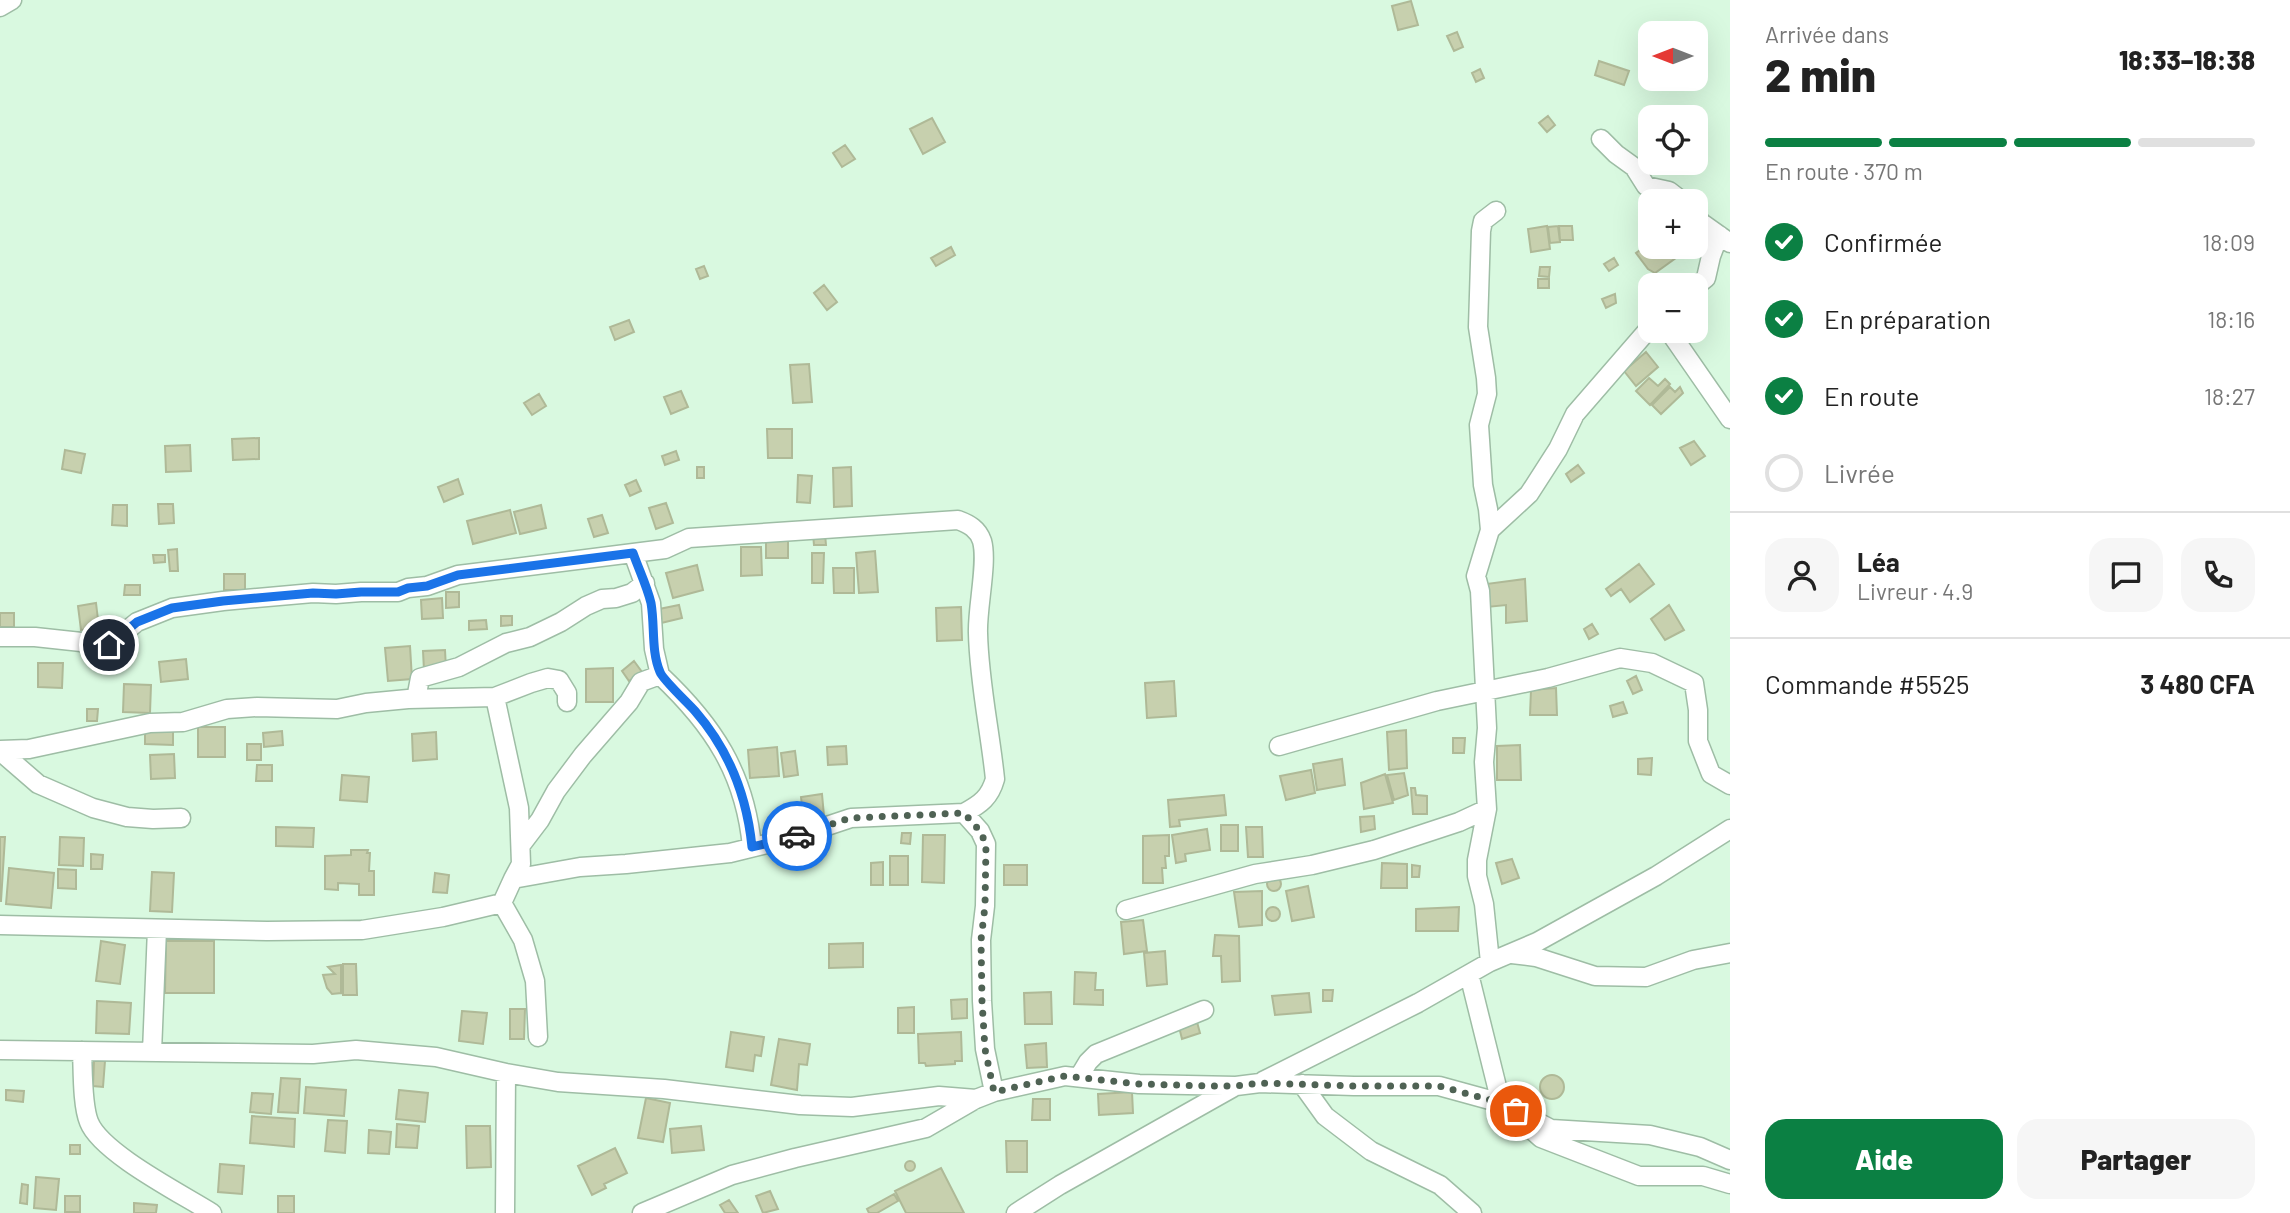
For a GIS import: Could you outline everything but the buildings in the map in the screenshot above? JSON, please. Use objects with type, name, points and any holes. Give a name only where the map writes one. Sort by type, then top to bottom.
[{"type":"street","points":[[0,7],[12,0]]},
{"type":"street","points":[[1601,139],[1634,167],[1646,186],[1659,189]]},
{"type":"street","points":[[1490,962],[1476,860],[1487,809],[1484,762],[1487,728],[1480,591],[1476,576],[1490,530],[1489,509],[1483,485],[1479,425],[1487,394],[1478,327],[1481,231],[1483,221],[1496,211]]},
{"type":"street","points":[[1707,273],[1711,256],[1724,239],[1708,226]]},
{"type":"street","points":[[1490,530],[1529,494],[1558,449],[1575,414],[1638,341]]},
{"type":"street","points":[[1677,343],[1730,419]]},
{"type":"street","points":[[0,637],[35,637],[109,645],[137,622],[172,608],[313,593],[398,592],[427,586],[458,575],[665,549],[689,538],[958,520],[972,525],[982,541],[979,667],[995,779],[990,794],[979,805],[964,813],[850,818],[791,838],[730,853],[580,867],[513,879]]},
{"type":"street","points":[[633,553],[651,603],[654,649],[660,675],[704,721],[722,747],[736,775],[750,822],[752,847]]},
{"type":"street","points":[[416,699],[420,678],[459,667],[506,643],[530,637],[586,606],[632,593],[645,583]]},
{"type":"street","points":[[1279,746],[1437,701],[1548,678],[1620,658],[1652,663],[1693,683],[1698,710],[1698,741],[1711,774],[1730,785]]},
{"type":"street","points":[[521,845],[540,820],[556,791],[629,702],[641,682],[660,675]]},
{"type":"street","points":[[0,750],[30,749],[150,723],[183,722],[227,709],[337,709],[366,703],[416,699],[495,697],[548,678],[559,680],[567,693],[567,702]]},
{"type":"street","points":[[495,697],[519,808],[521,845],[521,864],[502,903]]},
{"type":"street","points":[[0,750],[38,783],[93,808],[127,817],[181,818]]},
{"type":"street","points":[[1126,910],[1255,874],[1312,865],[1374,850],[1459,822],[1487,809]]},
{"type":"street","points":[[964,813],[980,831],[986,844],[985,906],[981,940],[982,1001],[985,1049],[994,1092]]},
{"type":"street","points":[[1260,1083],[1418,1003],[1490,962],[1537,942],[1656,876],[1730,829]]},
{"type":"street","points":[[0,925],[362,930],[443,917],[502,903]]},
{"type":"street","points":[[502,903],[523,940],[534,981],[538,1037]]},
{"type":"street","points":[[152,1052],[157,929]]},
{"type":"street","points":[[1508,954],[1536,957],[1595,976],[1646,977],[1693,960],[1730,953]]},
{"type":"street","points":[[1469,974],[1501,1103],[1541,1139],[1639,1176],[1703,1176],[1730,1184]]},
{"type":"street","points":[[1079,1077],[1096,1054],[1204,1010]]},
{"type":"street","points":[[0,1050],[313,1054],[356,1050],[436,1057],[558,1082],[664,1089],[800,1105],[852,1107],[939,1096],[976,1099]]},
{"type":"street","points":[[82,1051],[83,1086],[89,1122],[103,1143],[212,1213]]},
{"type":"street","points":[[505,1213],[506,1073]]},
{"type":"street","points":[[642,1213],[733,1175],[926,1128],[976,1099],[994,1092],[1065,1076],[1139,1084],[1439,1086],[1501,1103],[1551,1129],[1650,1135],[1700,1147],[1730,1160]]},
{"type":"street","points":[[1302,1084],[1325,1116],[1371,1151],[1440,1185],[1472,1213]]},
{"type":"street","points":[[1016,1213],[1060,1185],[1236,1086]]},
{"type":"way so far","points":[[797,836],[850,818],[889,815],[964,813],[980,831],[986,844],[985,906],[981,940],[982,1001],[985,1049],[994,1092],[1065,1076],[1139,1084],[1212,1086],[1260,1083],[1439,1086],[1501,1103],[1516,1111]]},
{"type":"route","points":[[109,645],[137,622],[172,608],[313,593],[398,592],[427,586],[458,575],[633,553],[651,603],[654,649],[660,675],[680,693],[722,747],[736,775],[750,822],[752,847],[797,836]]}]
